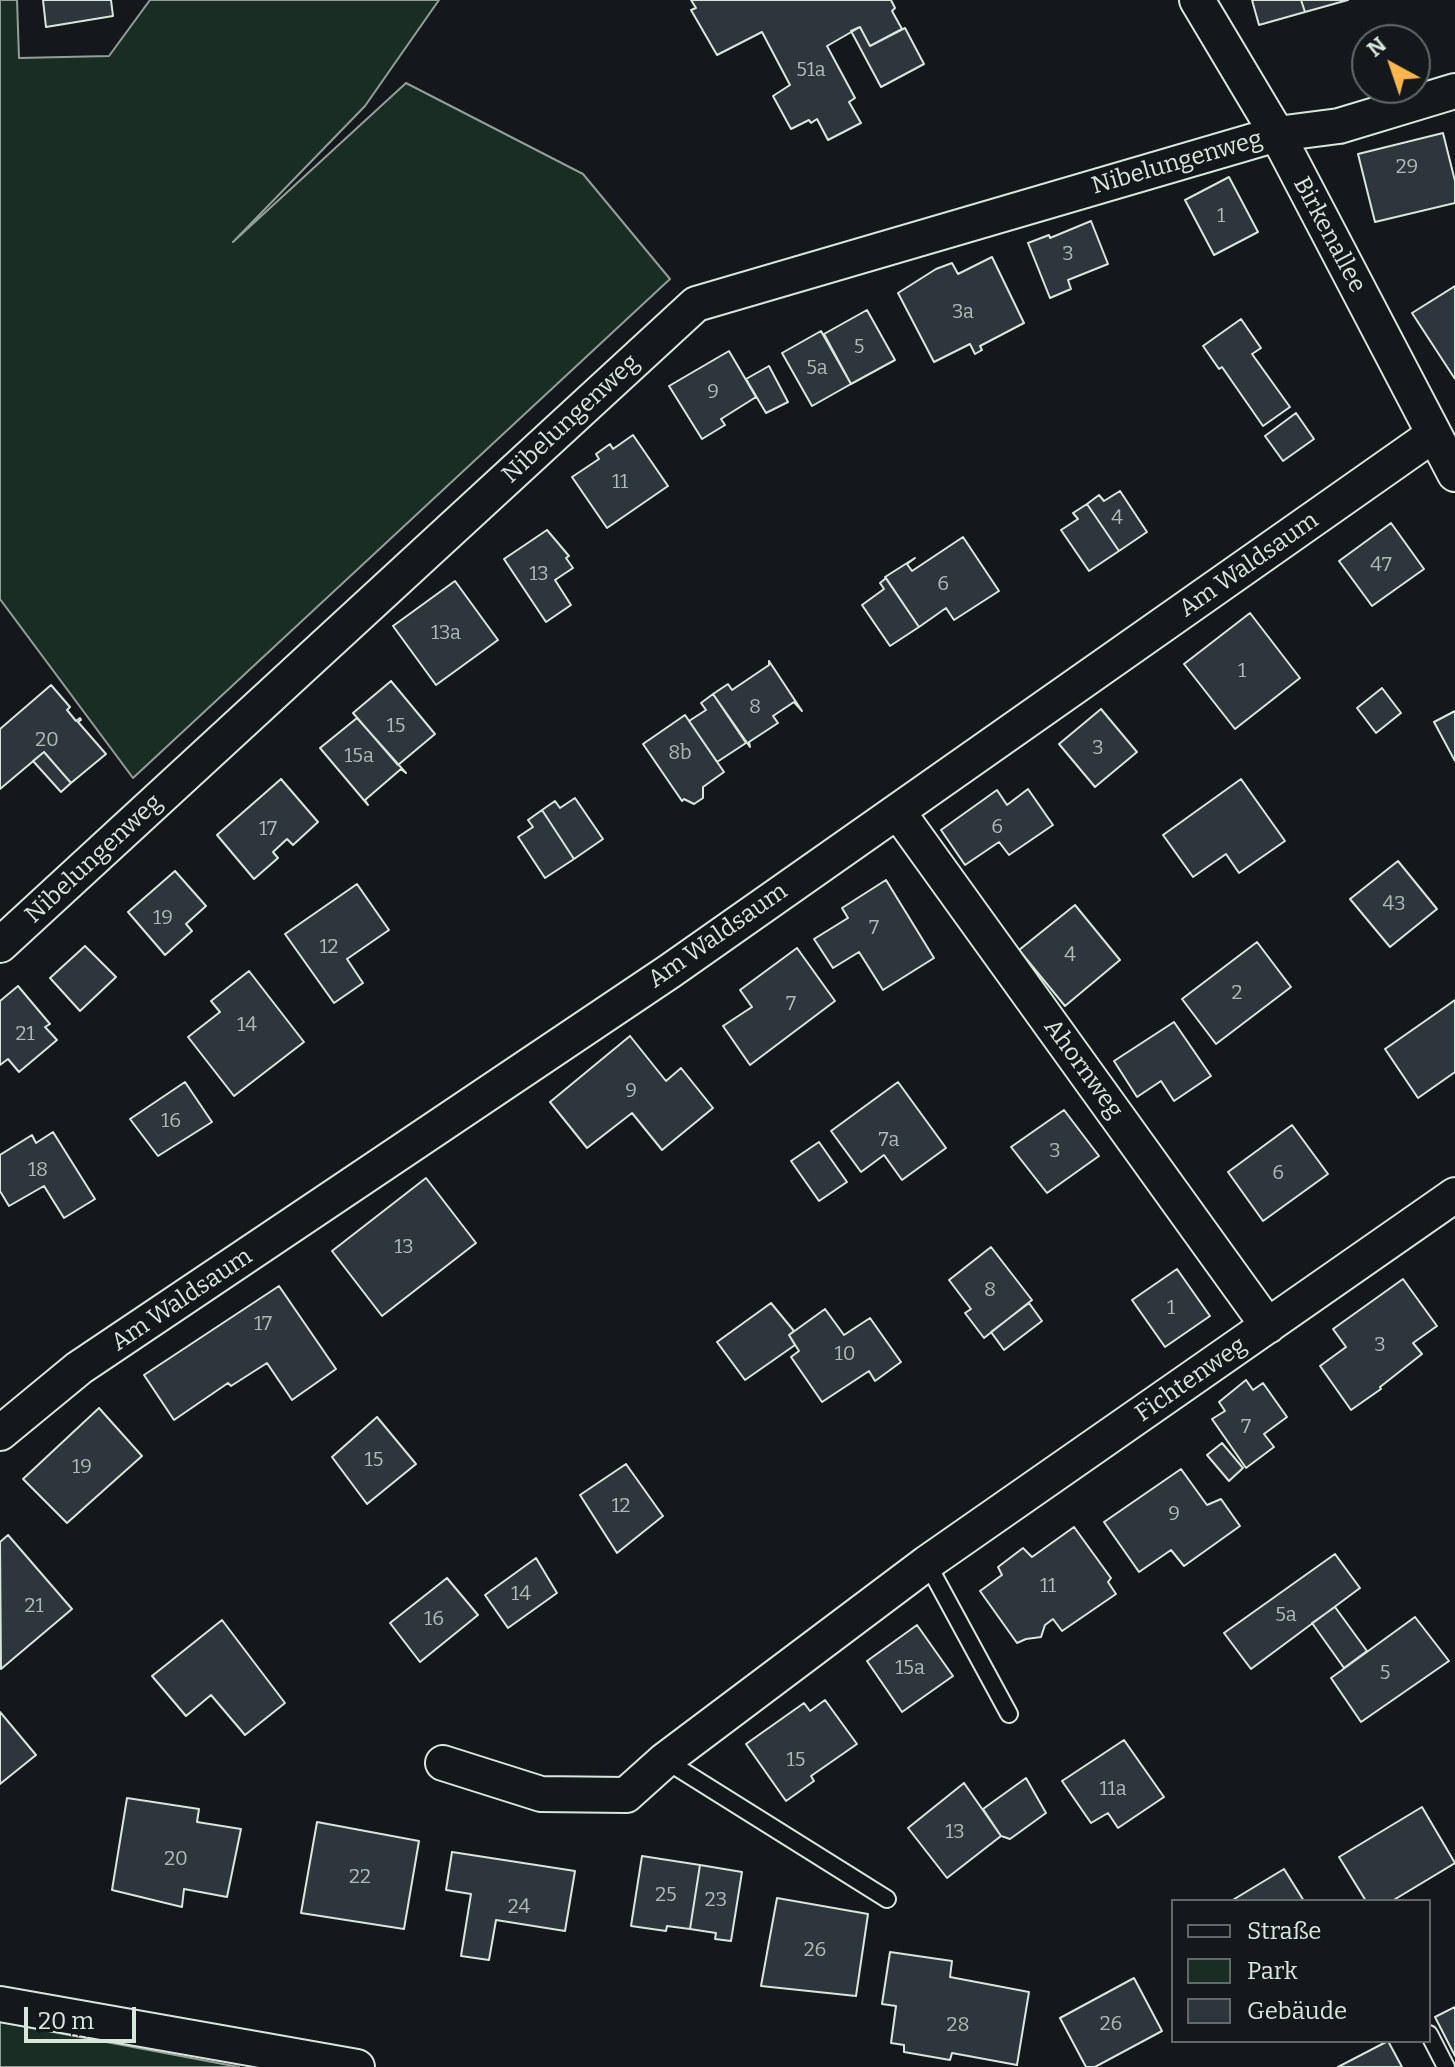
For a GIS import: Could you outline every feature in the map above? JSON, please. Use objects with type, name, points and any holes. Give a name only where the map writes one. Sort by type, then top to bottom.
[{"type":"street","name":"Birkenallee","points":[[1197,0],[1277,134],[1455,474]]},
{"type":"street","name":"Nibelungenweg","points":[[0,945],[696,304],[1277,134],[1339,126],[1455,91]]},
{"type":"street","name":"Am Waldsaum","points":[[0,1433],[79,1368],[657,980],[1433,435]]},
{"type":"street","name":"Ahornweg","points":[[898,812],[1268,1326]]},
{"type":"street","name":"Fichtenweg","points":[[443,1763],[541,1794],[626,1795],[665,1760],[927,1563],[1455,1195]]},
{"type":"street","points":[[0,2004],[357,2067]]},
{"type":"lane","points":[[927,1563],[1009,1714]]},
{"type":"lane","points":[[665,1760],[887,1899]]},
{"type":"lane","points":[[1431,2038],[1446,2067]]},
{"type":"green space","points":[[0,0],[17,0],[19,58],[109,56],[150,0],[439,0],[365,106],[233,242],[406,83],[583,174],[670,279],[133,778],[0,599]]},
{"type":"green space","points":[[0,2022],[239,2067],[0,2067]]},
{"type":"building","points":[[43,0],[111,0],[113,16],[46,27]]},
{"type":"building","points":[[691,0],[891,0],[895,8],[892,11],[902,29],[870,46],[860,27],[827,46],[855,98],[849,102],[861,123],[828,140],[817,119],[791,129],[773,96],[790,85],[762,32],[717,55],[691,10],[696,8]]},
{"type":"building","points":[[1252,0],[1301,0],[1305,12],[1259,25]]},
{"type":"building","points":[[1301,0],[1348,0],[1305,12]]},
{"type":"building","points":[[860,27],[870,46],[905,28],[924,64],[881,87],[851,31]]},
{"type":"building","points":[[1443,133],[1455,181],[1455,203],[1375,222],[1358,154]]},
{"type":"building","points":[[1229,177],[1258,232],[1214,255],[1185,200]]},
{"type":"building","points":[[1091,221],[1108,264],[1068,280],[1071,289],[1050,298],[1028,243],[1049,235],[1050,238]]},
{"type":"building","points":[[992,257],[1024,323],[980,346],[982,350],[975,354],[970,344],[934,362],[898,293],[936,269],[952,263],[958,274]]},
{"type":"building","points":[[1455,286],[1455,379],[1412,313]]},
{"type":"building","points":[[867,310],[895,360],[851,384],[824,334]]},
{"type":"building","points":[[1241,319],[1261,348],[1252,354],[1290,407],[1263,426],[1222,367],[1219,369],[1203,346]]},
{"type":"building","points":[[821,331],[851,384],[812,406],[782,353]]},
{"type":"building","points":[[729,351],[756,397],[721,419],[725,425],[702,439],[669,386]]},
{"type":"building","points":[[769,366],[788,402],[766,413],[746,379]]},
{"type":"building","points":[[1296,413],[1314,439],[1283,461],[1265,436]]},
{"type":"building","points":[[633,435],[668,486],[607,528],[572,477],[599,459],[596,454],[610,444],[613,449]]},
{"type":"building","points":[[1120,491],[1147,532],[1119,551],[1087,504],[1099,495],[1104,501]]},
{"type":"building","points":[[1087,504],[1119,551],[1089,571],[1061,530],[1078,519],[1073,513]]},
{"type":"building","points":[[1391,523],[1424,569],[1372,606],[1339,561]]},
{"type":"building","points":[[547,530],[569,556],[566,558],[573,568],[555,580],[571,605],[546,622],[504,559]]},
{"type":"building","points":[[963,537],[999,591],[954,620],[946,608],[919,627],[885,577],[915,558],[907,564],[912,571]]},
{"type":"building","points":[[886,578],[919,627],[890,646],[862,605],[884,589],[880,583]]},
{"type":"building","points":[[455,581],[498,640],[436,685],[393,626]]},
{"type":"building","points":[[1250,613],[1300,678],[1235,729],[1184,664]]},
{"type":"building","points":[[769,661],[802,711],[794,702],[773,716],[778,723],[749,742],[750,747],[713,694],[728,684],[732,690],[769,665]]},
{"type":"building","points":[[391,681],[435,734],[398,765],[353,713]]},
{"type":"building","points":[[51,685],[70,707],[67,710],[76,721],[80,718],[78,722],[106,754],[71,783],[44,752],[0,789],[0,729]]},
{"type":"building","points":[[1382,688],[1401,713],[1376,733],[1357,708]]},
{"type":"building","points":[[713,694],[746,743],[717,762],[689,721],[706,710],[701,703]]},
{"type":"building","points":[[1101,709],[1137,752],[1095,787],[1059,744]]},
{"type":"building","points":[[1455,711],[1455,761],[1434,722]]},
{"type":"building","points":[[685,715],[724,772],[703,787],[703,798],[694,804],[684,799],[682,801],[643,744]]},
{"type":"building","points":[[357,718],[406,773],[401,769],[365,800],[368,805],[320,748]]},
{"type":"building","points":[[44,752],[71,783],[61,792],[33,761]]},
{"type":"building","points":[[281,779],[318,822],[293,845],[287,839],[273,852],[278,858],[254,879],[217,835]]},
{"type":"building","points":[[1241,779],[1285,841],[1239,873],[1226,854],[1193,877],[1163,835]]},
{"type":"building","points":[[1028,789],[1053,825],[1009,855],[999,842],[965,865],[941,830],[997,790],[1007,805]]},
{"type":"building","points":[[575,798],[603,839],[574,859],[542,810],[555,801],[560,808]]},
{"type":"building","points":[[542,810],[574,859],[545,878],[518,837],[533,827],[528,820]]},
{"type":"building","points":[[1398,861],[1437,909],[1390,947],[1350,899]]},
{"type":"building","points":[[175,871],[206,906],[186,924],[192,931],[165,955],[128,912]]},
{"type":"building","points":[[886,880],[934,958],[883,990],[859,952],[833,968],[814,939],[848,918],[842,908]]},
{"type":"building","points":[[357,884],[389,930],[347,959],[363,983],[334,1003],[285,934]]},
{"type":"building","points":[[1075,905],[1120,960],[1065,1006],[1019,950]]},
{"type":"building","points":[[1257,942],[1291,987],[1216,1044],[1182,999]]},
{"type":"building","points":[[85,946],[116,977],[80,1011],[50,978]]},
{"type":"building","points":[[797,948],[835,1001],[750,1065],[723,1026],[752,1007],[740,990]]},
{"type":"building","points":[[249,971],[304,1042],[234,1096],[188,1037],[220,1012],[211,1001]]},
{"type":"building","points":[[18,986],[50,1024],[45,1027],[57,1040],[19,1072],[8,1059],[0,1065],[0,1001]]},
{"type":"building","points":[[1455,1000],[1455,1072],[1418,1098],[1385,1049]]},
{"type":"building","points":[[1174,1022],[1211,1076],[1174,1101],[1161,1081],[1137,1097],[1114,1061]]},
{"type":"building","points":[[630,1036],[666,1081],[681,1068],[713,1108],[662,1150],[632,1113],[587,1148],[550,1102]]},
{"type":"building","points":[[185,1082],[212,1122],[158,1156],[130,1119]]},
{"type":"building","points":[[898,1082],[946,1148],[902,1180],[884,1155],[861,1172],[831,1131]]},
{"type":"building","points":[[1064,1110],[1099,1156],[1047,1193],[1011,1147]]},
{"type":"building","points":[[1292,1125],[1328,1174],[1263,1221],[1228,1172]]},
{"type":"building","points":[[53,1132],[95,1199],[64,1218],[44,1186],[9,1206],[0,1191],[0,1155],[32,1135],[36,1143]]},
{"type":"building","points":[[819,1142],[847,1182],[819,1201],[791,1161]]},
{"type":"building","points":[[426,1178],[476,1243],[382,1316],[332,1251]]},
{"type":"building","points":[[991,1247],[1032,1300],[984,1338],[965,1313],[971,1309],[949,1280]]},
{"type":"building","points":[[1177,1269],[1210,1316],[1165,1347],[1132,1300]]},
{"type":"building","points":[[1403,1279],[1437,1326],[1413,1343],[1422,1354],[1351,1410],[1320,1366],[1346,1347],[1333,1329]]},
{"type":"building","points":[[279,1286],[336,1369],[292,1400],[267,1363],[231,1386],[228,1383],[174,1420],[144,1375]]},
{"type":"building","points":[[771,1303],[794,1331],[789,1335],[795,1345],[745,1380],[717,1342]]},
{"type":"building","points":[[1029,1303],[1042,1321],[1004,1350],[991,1332]]},
{"type":"building","points":[[825,1309],[844,1335],[870,1318],[901,1362],[875,1381],[869,1371],[822,1402],[791,1357],[799,1351],[789,1335]]},
{"type":"building","points":[[1246,1380],[1253,1390],[1263,1383],[1287,1417],[1264,1434],[1274,1447],[1246,1468],[1212,1419],[1225,1411],[1219,1402]]},
{"type":"building","points":[[99,1408],[142,1456],[67,1523],[23,1479]]},
{"type":"building","points":[[377,1417],[416,1464],[367,1504],[332,1457]]},
{"type":"building","points":[[1222,1443],[1243,1468],[1229,1481],[1207,1455]]},
{"type":"building","points":[[626,1464],[663,1516],[617,1553],[580,1495]]},
{"type":"building","points":[[1181,1469],[1207,1505],[1221,1499],[1240,1526],[1184,1566],[1171,1550],[1139,1572],[1104,1522]]},
{"type":"building","points":[[1074,1527],[1111,1578],[1108,1582],[1116,1594],[1062,1631],[1053,1619],[1045,1625],[1041,1637],[1017,1643],[980,1591],[1002,1575],[998,1567],[1023,1548],[1032,1557]]},
{"type":"building","points":[[8,1535],[72,1609],[1,1669],[0,1542]]},
{"type":"building","points":[[1335,1554],[1360,1588],[1251,1669],[1224,1633]]},
{"type":"building","points":[[536,1558],[557,1593],[508,1628],[485,1595]]},
{"type":"building","points":[[447,1578],[478,1615],[420,1662],[390,1623]]},
{"type":"building","points":[[1335,1607],[1367,1651],[1344,1668],[1312,1623]]},
{"type":"building","points":[[1415,1617],[1449,1661],[1361,1722],[1331,1678]]},
{"type":"building","points":[[222,1620],[285,1703],[245,1735],[211,1695],[186,1716],[152,1676]]},
{"type":"building","points":[[917,1625],[953,1676],[902,1712],[867,1661]]},
{"type":"building","points":[[825,1700],[857,1744],[811,1776],[814,1781],[786,1801],[746,1744],[804,1703],[810,1711]]},
{"type":"building","points":[[0,1712],[36,1755],[0,1784]]},
{"type":"building","points":[[1124,1740],[1164,1797],[1118,1828],[1108,1813],[1091,1823],[1062,1781]]},
{"type":"building","points":[[1026,1778],[1046,1813],[1010,1839],[1001,1836],[983,1809]]},
{"type":"building","points":[[964,1783],[1001,1836],[947,1878],[908,1828]]},
{"type":"building","points":[[127,1798],[199,1809],[197,1822],[241,1829],[227,1897],[184,1889],[182,1907],[112,1890]]},
{"type":"building","points":[[1422,1807],[1455,1863],[1395,1899],[1365,1899],[1339,1857]]},
{"type":"building","points":[[317,1822],[419,1841],[404,1929],[301,1913]]},
{"type":"building","points":[[452,1852],[575,1871],[565,1931],[496,1920],[489,1960],[461,1956],[471,1894],[446,1890]]},
{"type":"building","points":[[642,1856],[700,1865],[690,1929],[667,1926],[666,1931],[631,1926]]},
{"type":"building","points":[[700,1865],[742,1872],[731,1941],[715,1939],[716,1933],[690,1929]]},
{"type":"building","points":[[1284,1869],[1303,1899],[1234,1899]]},
{"type":"building","points":[[777,1898],[868,1914],[856,1996],[761,1986]]},
{"type":"building","points":[[890,1952],[952,1961],[950,1977],[1029,1992],[1017,2065],[952,2053],[950,2060],[904,2052],[904,2045],[891,2043],[896,2006],[882,2004]]},
{"type":"building","points":[[1134,1978],[1162,2031],[1095,2067],[1086,2067],[1060,2018]]},
{"type":"building","points":[[1455,2007],[1455,2056],[1435,2017]]},
{"type":"building","points":[[1389,2043],[1402,2067],[1338,2067]]}]
